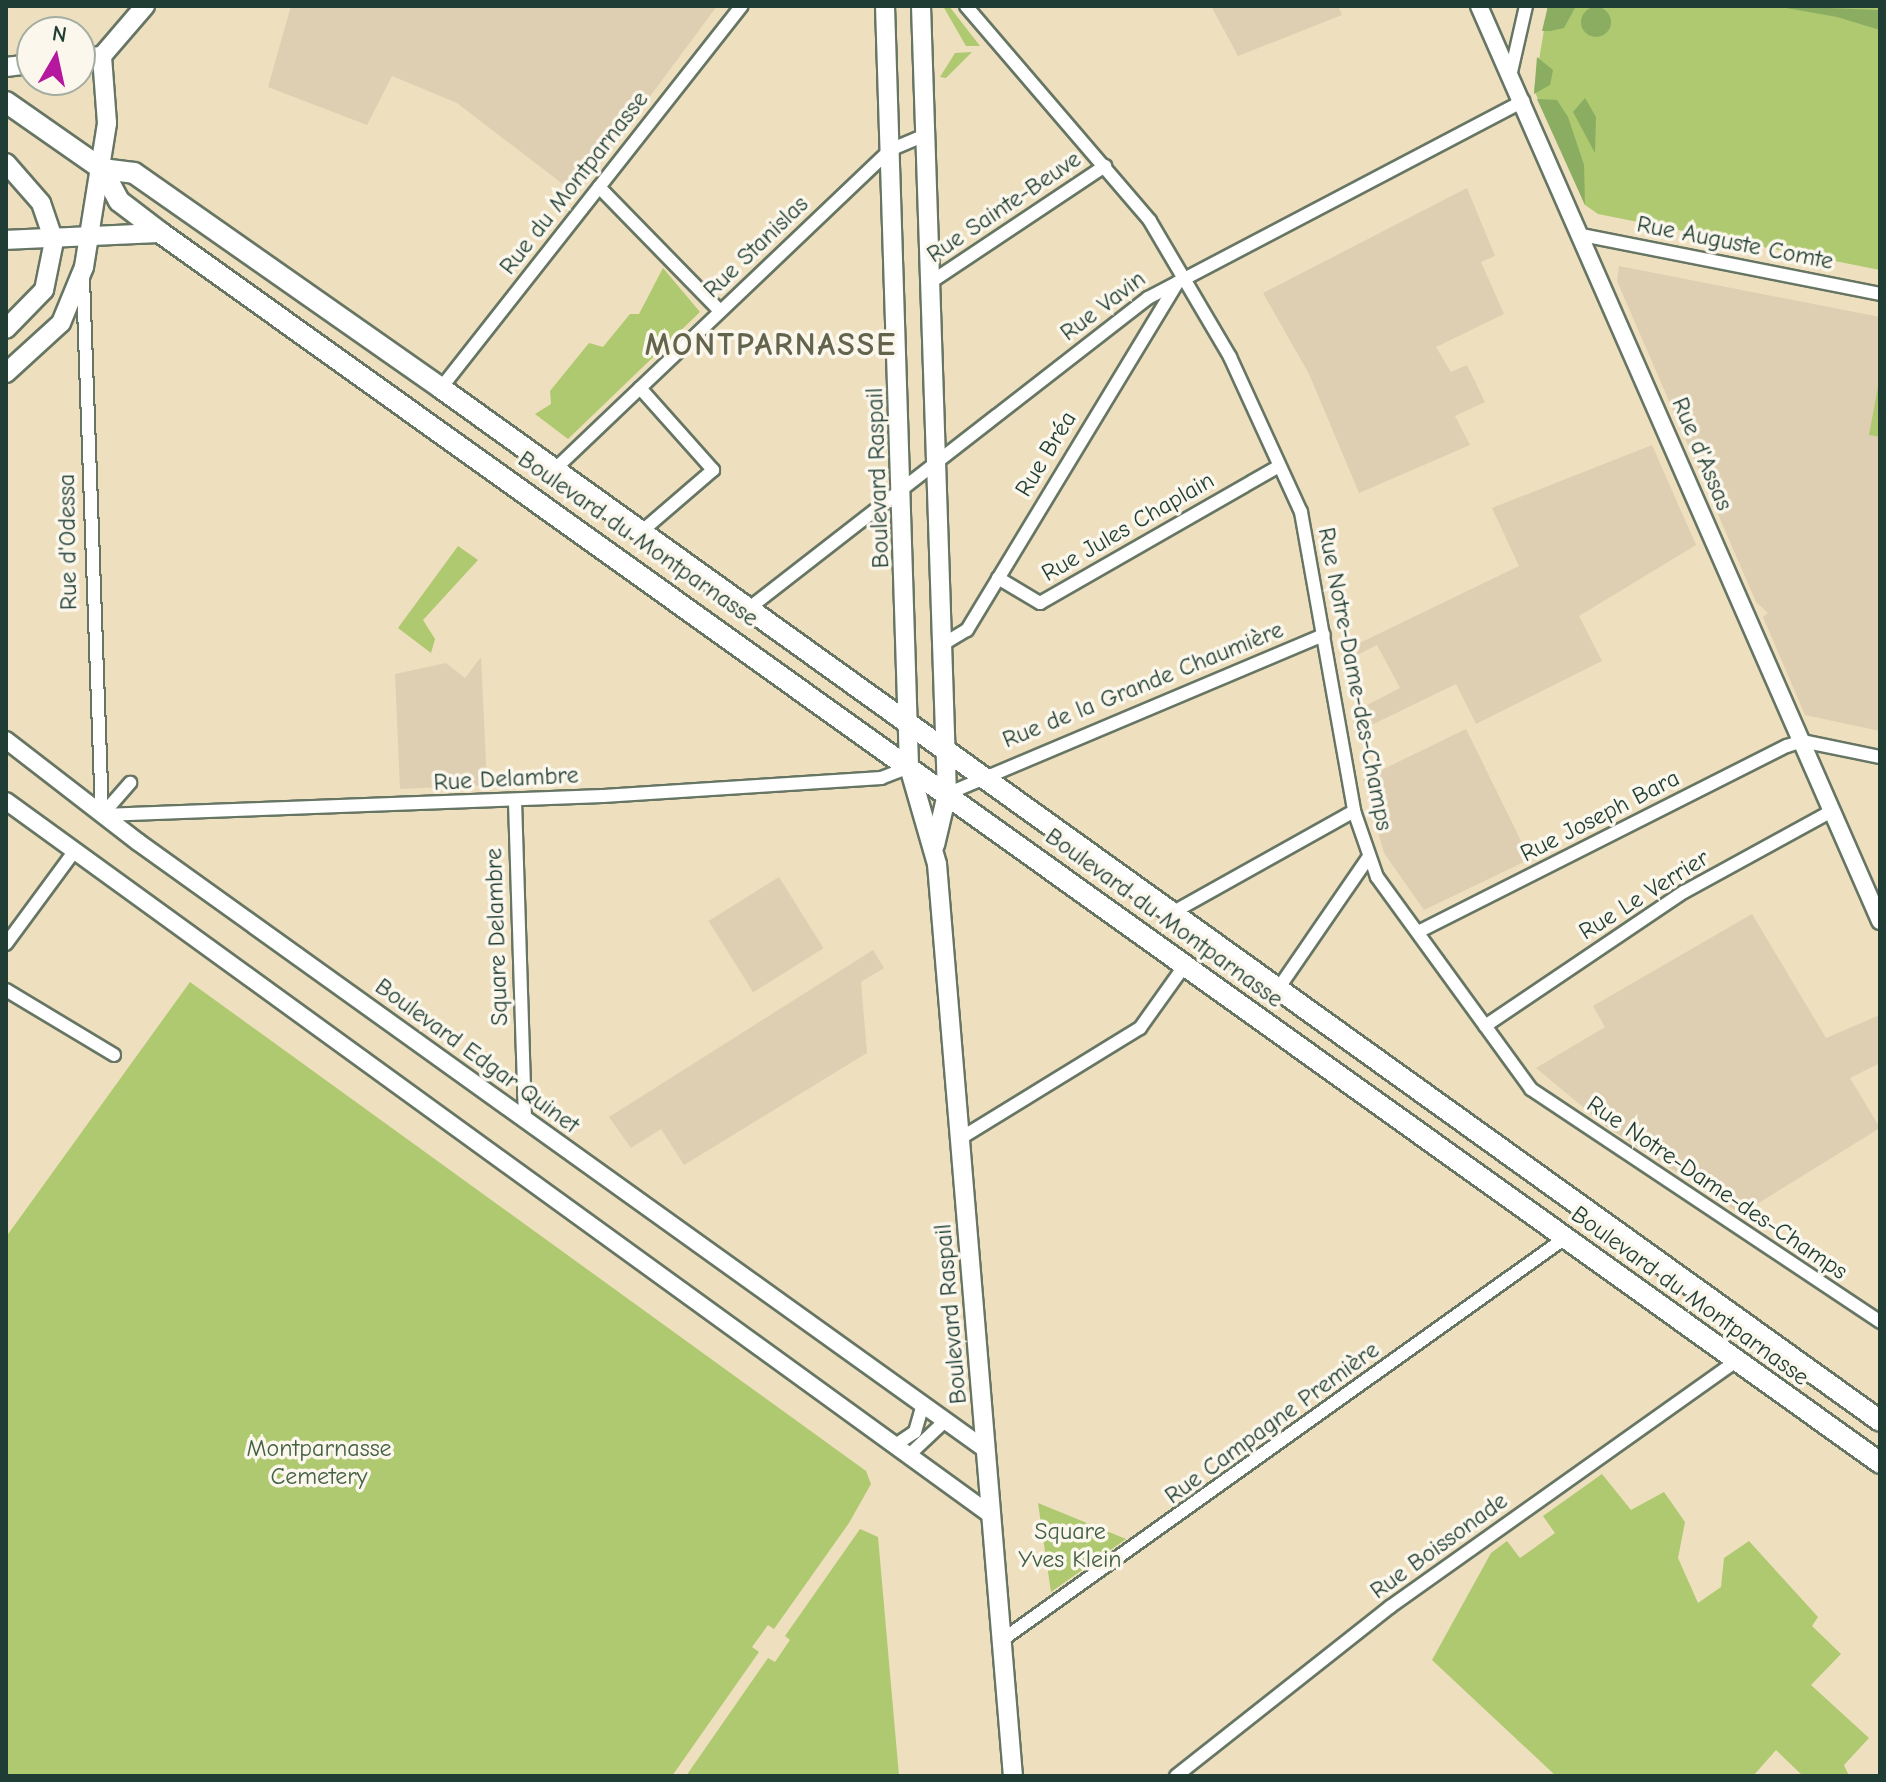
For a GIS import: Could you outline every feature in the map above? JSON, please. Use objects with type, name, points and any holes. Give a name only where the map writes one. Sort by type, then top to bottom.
[{"type":"main road","points":[[96,57],[102,56],[145,6]]},
{"type":"main road","name":"Boulevard Raspail","points":[[885,6],[903,490],[909,767],[934,849],[1013,1776]]},
{"type":"main road","name":"Boulevard Raspail","points":[[921,6],[947,794],[934,849]]},
{"type":"main road","points":[[6,373],[61,323],[84,267],[107,123],[102,56]]},
{"type":"main road","name":"Boulevard du Montparnasse","points":[[6,102],[102,169],[119,201],[161,233],[1880,1463]]},
{"type":"main road","points":[[6,163],[41,203],[54,241],[44,290],[6,329]]},
{"type":"main road","name":"Boulevard du Montparnasse","points":[[102,169],[134,173],[441,388],[1880,1421]]},
{"type":"main road","points":[[6,240],[54,241],[161,233]]},
{"type":"main road","points":[[417,416],[441,388]]},
{"type":"street","name":"Rue du Montparnasse","points":[[441,388],[742,6]]},
{"type":"street","name":"Rue Notre-Dame-des-Champs","points":[[966,6],[1105,166],[1183,276],[1230,357],[1301,512],[1354,811],[1368,858],[1418,932],[1531,1089],[1880,1322]]},
{"type":"street","name":"Rue d'Assas","points":[[1479,6],[1511,72],[1879,915]]},
{"type":"street","points":[[1511,72],[1526,6]]},
{"type":"street","name":"Rue Vavin","points":[[748,609],[1183,276],[1523,101]]},
{"type":"street","name":"Rue Stanislas","points":[[554,470],[890,150],[925,135]]},
{"type":"street","name":"Rue Sainte-Beuve","points":[[928,284],[1105,166]]},
{"type":"street","points":[[599,187],[720,311]]},
{"type":"street","name":"Rue Auguste Comte","points":[[1582,235],[1880,294]]},
{"type":"street","name":"Rue d'Odessa","points":[[84,267],[102,815]]},
{"type":"street","name":"Rue Bréa","points":[[940,646],[967,630],[1183,276]]},
{"type":"street","points":[[640,388],[713,470],[641,532]]},
{"type":"street","name":"Rue Jules Chaplain","points":[[998,578],[1040,603],[1279,466]]},
{"type":"street","name":"Rue de la Grande Chaumière","points":[[980,775],[1324,635]]},
{"type":"street","name":"Boulevard Edgar Quinet","points":[[6,740],[102,815],[922,1407],[985,1449]]},
{"type":"street","points":[[1802,741],[1880,757]]},
{"type":"street","name":"Rue Joseph Bara","points":[[1418,932],[1802,741]]},
{"type":"street","name":"Rue Delambre","points":[[102,815],[515,801],[881,778],[909,767]]},
{"type":"street","points":[[947,794],[980,775]]},
{"type":"street","points":[[102,815],[130,783]]},
{"type":"street","points":[[6,801],[73,853],[991,1515]]},
{"type":"street","name":"Square Delambre","points":[[515,801],[525,1120]]},
{"type":"street","points":[[1170,914],[1354,811]]},
{"type":"street","name":"Rue Le Verrier","points":[[1485,1026],[1684,892],[1832,811]]},
{"type":"street","points":[[6,944],[73,853]]},
{"type":"street","points":[[1278,989],[1368,858]]},
{"type":"street","points":[[961,1138],[1140,1028],[1185,965]]},
{"type":"street","points":[[6,990],[114,1055]]},
{"type":"street","name":"Rue Campagne Première","points":[[1002,1640],[1565,1238]]},
{"type":"street","name":"Rue Boissonade","points":[[1176,1776],[1390,1607],[1736,1361]]},
{"type":"street","points":[[894,1446],[915,1432],[922,1407]]},
{"type":"street","points":[[908,1456],[944,1422]]},
{"type":"shaded area","points":[[291,6],[717,6],[577,195],[457,103],[392,76],[367,125],[268,87]]},
{"type":"shaded area","points":[[1211,6],[1338,6],[1342,15],[1238,56]]},
{"type":"shaded area","points":[[1467,188],[1495,256],[1481,262],[1504,314],[1436,347],[1451,372],[1467,365],[1485,402],[1455,416],[1470,445],[1359,493],[1309,374],[1263,293]]},
{"type":"shaded area","points":[[1619,266],[1880,317],[1880,731],[1805,715],[1763,617],[1768,613],[1756,602],[1617,281]]},
{"type":"shaded area","points":[[1652,445],[1696,545],[1579,616],[1602,661],[1476,724],[1456,684],[1355,733],[1352,713],[1400,688],[1377,645],[1343,662],[1341,652],[1519,566],[1492,508]]},
{"type":"shaded area","points":[[481,657],[487,785],[400,789],[395,674],[446,663],[465,678]]},
{"type":"shaded area","points":[[1466,729],[1530,859],[1424,910],[1384,853],[1363,779]]},
{"type":"shaded area","points":[[779,877],[824,948],[753,992],[709,921]]},
{"type":"shaded area","points":[[1752,914],[1826,1038],[1880,1015],[1880,1063],[1850,1078],[1880,1128],[1741,1214],[1607,1127],[1536,1068],[1605,1027],[1593,1006]]},
{"type":"shaded area","points":[[873,950],[884,968],[861,982],[867,1053],[684,1165],[661,1129],[631,1148],[609,1117]]},
{"type":"green space","points":[[943,6],[949,6],[980,46],[966,46]]},
{"type":"green space","points":[[1548,6],[1880,6],[1880,270],[1598,214],[1585,205],[1534,90]]},
{"type":"green space","points":[[1548,6],[1576,6],[1564,28],[1542,31]]},
{"type":"green space","points":[[1775,6],[1880,10],[1880,30],[1837,17]]},
{"type":"green space","points":[[1596,7],[1607,11],[1611,22],[1607,33],[1596,37],[1585,33],[1581,22],[1585,11]]},
{"type":"green space","points":[[972,52],[946,78],[940,77],[955,53]]},
{"type":"green space","points":[[1537,57],[1553,70],[1550,85],[1534,94]]},
{"type":"green space","points":[[1585,98],[1596,117],[1595,153],[1573,112]]},
{"type":"green space","points":[[1537,99],[1557,100],[1568,117],[1584,165],[1585,205]]},
{"type":"green space","points":[[663,268],[700,312],[568,439],[535,414],[551,404],[550,391],[589,343],[603,347],[630,314],[639,314]]},
{"type":"green space","points":[[1880,376],[1880,437],[1869,435]]},
{"type":"green space","points":[[458,546],[478,560],[423,620],[435,639],[431,653],[398,628]]},
{"type":"green space","name":"Montparnasse Cemetery","points":[[190,982],[866,1471],[871,1484],[849,1523],[774,1629],[768,1625],[752,1647],[759,1652],[672,1776],[6,1776],[6,1237]]},
{"type":"green space","points":[[1602,1474],[1631,1510],[1664,1492],[1685,1522],[1678,1558],[1698,1603],[1721,1587],[1724,1558],[1749,1541],[1818,1617],[1812,1626],[1841,1654],[1811,1685],[1869,1738],[1844,1765],[1849,1776],[1803,1776],[1776,1750],[1753,1776],[1556,1776],[1432,1660],[1491,1553],[1507,1541],[1520,1558],[1555,1533],[1543,1516]]},
{"type":"green space","name":"Square Yves Klein","points":[[1038,1503],[1126,1539],[1051,1592]]},
{"type":"green space","points":[[860,1529],[878,1537],[899,1776],[686,1776],[768,1658],[775,1662],[790,1640],[785,1636]]},
{"type":"district","name":"MONTPARNASSE","points":[[771,345]]}]
